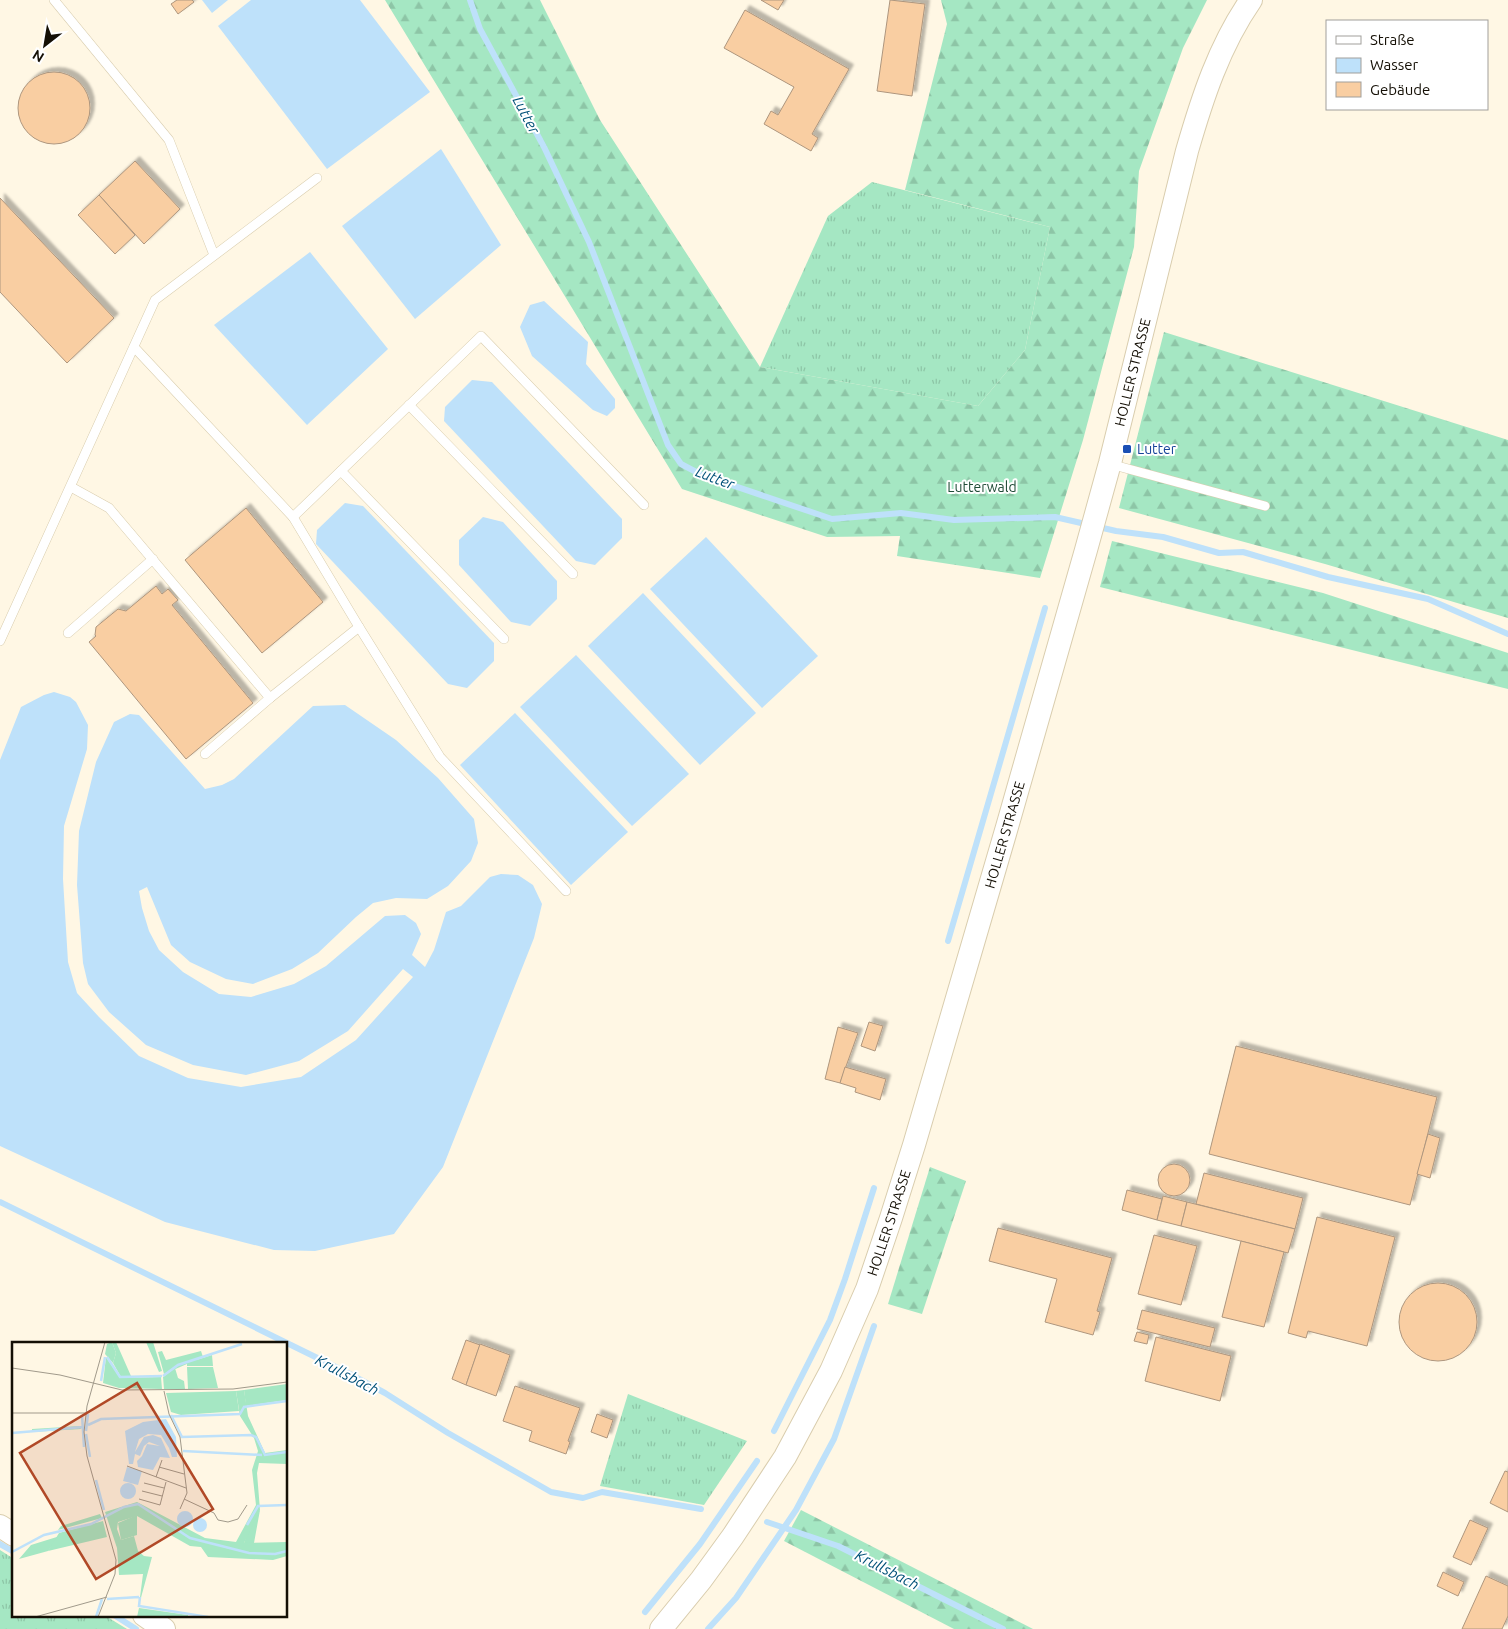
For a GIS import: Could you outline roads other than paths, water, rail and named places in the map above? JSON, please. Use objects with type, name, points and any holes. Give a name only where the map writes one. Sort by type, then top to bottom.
[{"type":"street","name":"HOLLER STRASSE","points":[[661,1629],[701,1580],[733,1536],[785,1457],[832,1371],[867,1289],[919,1127],[1008,827],[1110,464],[1184,161],[1199,110],[1217,61],[1242,13],[1251,0]]},
{"type":"street","points":[[0,1526],[12,1534]]},
{"type":"street","points":[[145,1616],[164,1629]]},
{"type":"lane","points":[[54,0],[170,140],[214,255]]},
{"type":"lane","points":[[0,641],[155,300],[317,178]]},
{"type":"lane","points":[[294,516],[481,336],[644,505]]},
{"type":"lane","points":[[134,347],[294,516],[359,627],[440,757],[566,891]]},
{"type":"lane","points":[[409,405],[573,574]]},
{"type":"lane","points":[[1110,464],[1265,506]]},
{"type":"lane","points":[[341,470],[504,639]]},
{"type":"lane","points":[[71,488],[109,508],[270,698]]},
{"type":"lane","points":[[68,633],[153,559]]},
{"type":"lane","points":[[205,754],[270,698],[359,627]]},
{"type":"water","points":[[202,0],[228,0],[212,13]]},
{"type":"water","points":[[251,0],[360,0],[430,92],[327,169],[218,26]]},
{"type":"water","points":[[441,149],[501,245],[415,319],[342,226]]},
{"type":"water","points":[[310,252],[388,349],[307,425],[214,325]]},
{"type":"water","points":[[544,301],[588,342],[586,364],[615,399],[615,408],[607,416],[593,410],[532,356],[520,327],[530,305]]},
{"type":"water","points":[[472,380],[492,382],[622,519],[622,538],[595,565],[576,561],[444,421],[445,407]]},
{"type":"water","points":[[345,503],[363,506],[494,643],[494,661],[467,688],[448,684],[316,544],[317,530]]},
{"type":"water","points":[[483,517],[503,522],[557,581],[557,599],[530,626],[511,622],[459,565],[459,540]]},
{"type":"water","points":[[706,537],[818,656],[762,708],[650,589]]},
{"type":"water","points":[[643,593],[756,713],[700,765],[588,646]]},
{"type":"water","points":[[576,655],[689,774],[632,826],[520,707]]},
{"type":"water","points":[[54,692],[70,697],[76,702],[88,725],[87,749],[64,826],[63,879],[68,962],[77,993],[139,1056],[188,1078],[241,1087],[301,1077],[356,1040],[413,977],[403,969],[348,1031],[299,1061],[246,1075],[193,1065],[146,1045],[109,1012],[88,984],[83,963],[77,885],[79,831],[96,762],[114,722],[130,714],[139,715],[205,789],[222,785],[234,779],[313,706],[345,705],[396,740],[438,778],[474,819],[478,843],[471,861],[448,886],[427,899],[396,898],[373,903],[318,953],[292,969],[253,984],[226,979],[190,962],[171,945],[147,887],[139,891],[149,931],[159,950],[183,972],[219,994],[251,997],[294,984],[326,966],[385,916],[405,915],[416,923],[421,934],[412,955],[425,967],[434,950],[446,912],[461,906],[490,877],[501,874],[518,875],[533,885],[542,904],[534,938],[443,1167],[394,1234],[315,1251],[274,1250],[165,1222],[0,1146],[0,760],[21,707]]},
{"type":"water","points":[[515,713],[628,832],[571,885],[460,765]]},
{"type":"waterway","name":"Lutter","points":[[470,0],[480,29],[544,147],[589,242],[668,445],[681,464],[702,475],[832,519],[901,513],[954,520],[1055,517],[1116,531],[1163,537],[1219,553],[1243,552],[1328,577],[1428,599],[1508,634]]},
{"type":"waterway","points":[[948,941],[1045,608]]},
{"type":"waterway","points":[[774,1431],[830,1320],[874,1188]]},
{"type":"waterway","name":"Krullsbach","points":[[0,1202],[285,1342]]},
{"type":"waterway","points":[[708,1629],[736,1598],[796,1510],[834,1439],[874,1326]]},
{"type":"waterway","name":"Krullsbach","points":[[288,1344],[385,1393],[448,1433],[551,1492],[583,1498],[602,1492],[701,1509]]},
{"type":"waterway","points":[[645,1612],[700,1544],[757,1461]]},
{"type":"waterway","name":"Krullsbach","points":[[767,1522],[838,1546],[1003,1629]]},
{"type":"waterway","points":[[0,1544],[12,1551]]},
{"type":"waterway","points":[[116,1616],[136,1629]]},
{"type":"place","name":"Lutter","points":[[1127,449]]},
{"type":"park label","name":"Lutterwald","points":[[982,487]]}]
